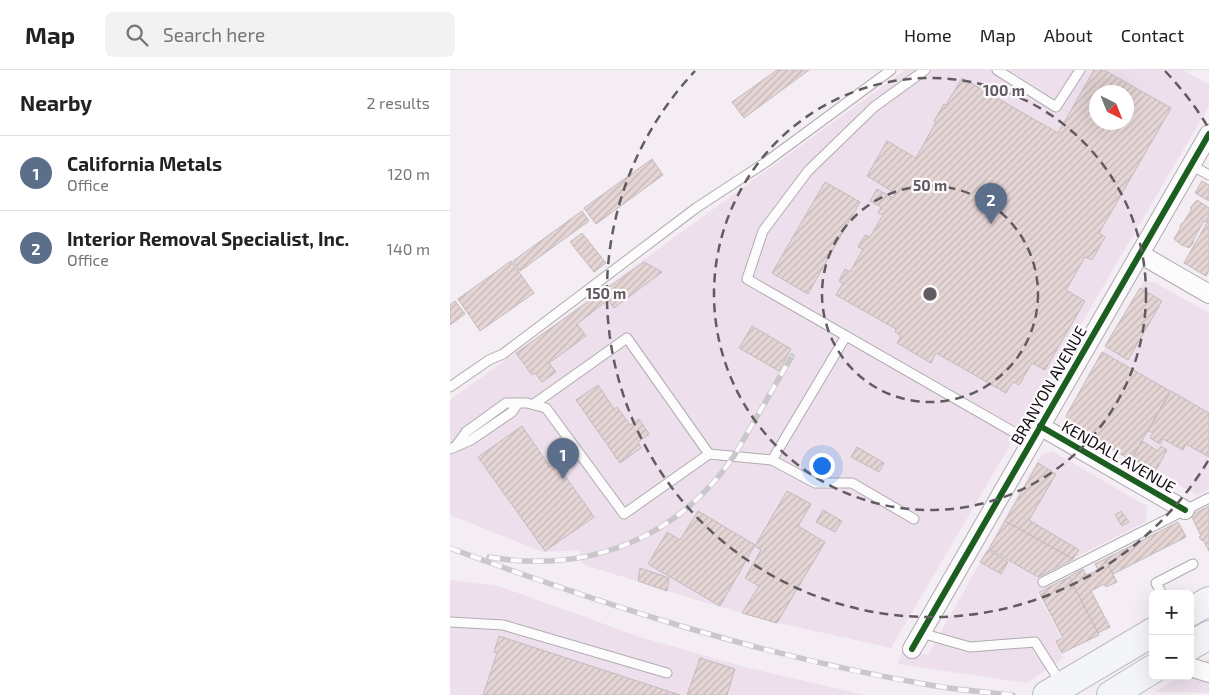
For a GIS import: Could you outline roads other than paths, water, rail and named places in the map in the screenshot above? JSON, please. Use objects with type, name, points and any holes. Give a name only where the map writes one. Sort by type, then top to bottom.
[{"type":"main road","points":[[1194,610],[1209,602]]},
{"type":"main road","points":[[1055,690],[1149,634]]},
{"type":"main road","points":[[1194,644],[1209,635]]},
{"type":"main road","points":[[1111,695],[1149,671]]},
{"type":"street","name":"BRANYON AVENUE","points":[[912,649],[1209,134]]},
{"type":"street","points":[[1140,254],[1209,294]]},
{"type":"street","name":"KENDALL AVENUE","points":[[1040,426],[1185,510]]},
{"type":"street","points":[[1119,651],[1149,657]]},
{"type":"street","points":[[1194,669],[1209,673]]},
{"type":"lane","points":[[450,387],[489,360],[503,354],[696,208],[766,162],[891,70]]},
{"type":"lane","points":[[925,70],[874,107],[808,171],[763,231],[747,279],[1031,442]]},
{"type":"lane","points":[[997,70],[1056,107],[1080,70]]},
{"type":"lane","points":[[1191,165],[1209,175]]},
{"type":"lane","points":[[772,460],[846,336]]},
{"type":"lane","points":[[534,404],[627,338],[709,454]]},
{"type":"lane","points":[[453,448],[471,440],[512,412],[518,403],[534,404],[546,408],[624,514],[709,454],[772,460],[815,483],[852,483],[914,519]]},
{"type":"lane","points":[[1043,582],[1209,498]]},
{"type":"lane","points":[[1160,590],[1156,583],[1194,564]]},
{"type":"lane","points":[[450,622],[503,625],[667,674]]},
{"type":"lane","points":[[921,633],[970,647],[1034,642],[1055,690]]},
{"type":"railway","points":[[489,557],[526,561],[561,560],[595,554],[627,544],[658,529],[686,509],[711,485],[734,456],[792,356]]},
{"type":"railway","points":[[450,548],[568,590],[747,645],[808,660],[940,687],[1013,695]]},
{"type":"place","name":"Interior Removal Specialist, Inc.","points":[[991,224]]},
{"type":"place","name":"California Metals","points":[[563,479]]}]
